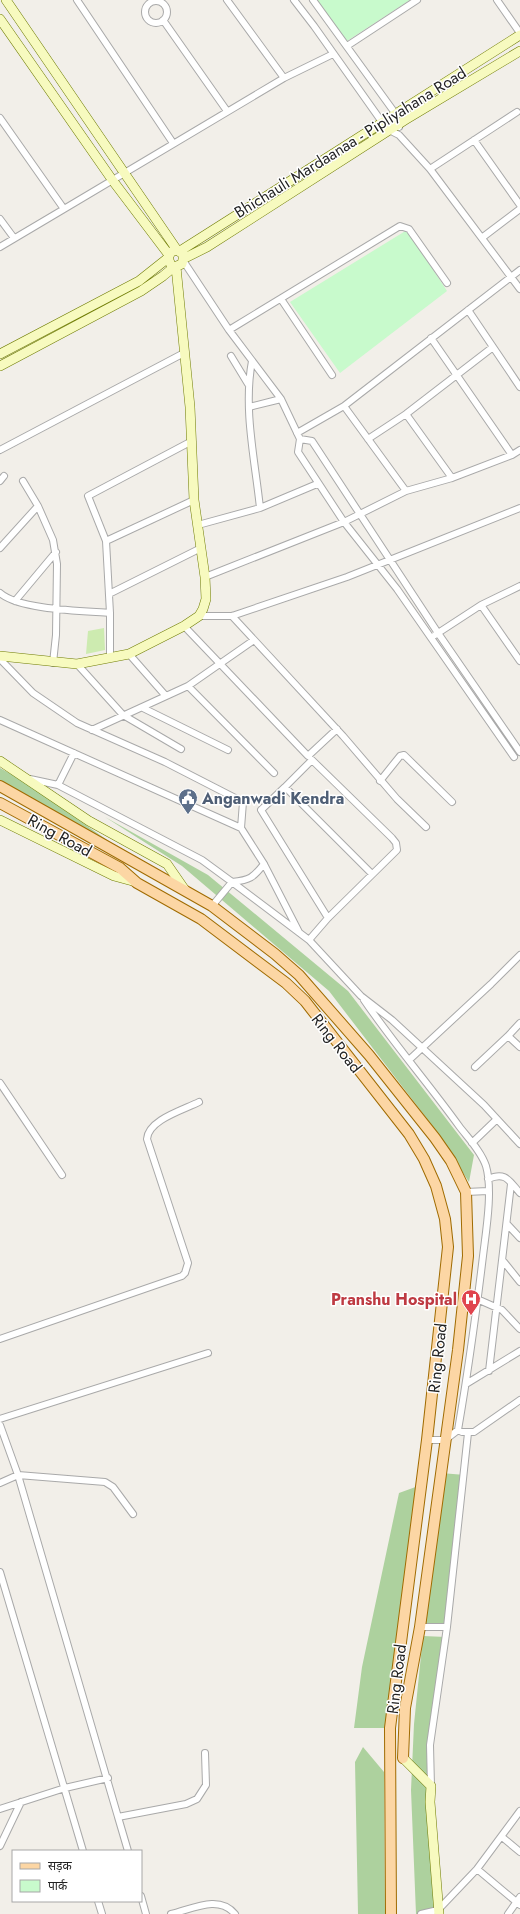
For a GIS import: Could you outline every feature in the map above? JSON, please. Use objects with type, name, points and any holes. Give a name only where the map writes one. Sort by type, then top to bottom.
[{"type":"main road","name":"Ring Road","points":[[0,786],[212,906],[275,954],[311,986],[369,1055],[435,1138],[451,1161],[466,1192],[468,1256],[458,1350],[420,1627],[405,1708],[403,1758]]},
{"type":"main road","name":"Ring Road","points":[[0,803],[120,868],[137,883],[201,919],[286,983],[305,1001],[409,1134],[424,1159],[436,1186],[445,1219],[448,1247],[427,1440],[390,1728],[391,1914]]},
{"type":"street","points":[[0,656],[54,663],[77,664],[129,654],[184,626],[199,616],[206,599],[205,577],[194,500],[192,441],[176,258],[124,174],[6,0]]},
{"type":"street","points":[[76,0],[173,143]]},
{"type":"street","points":[[227,0],[284,78]]},
{"type":"street","points":[[294,0],[382,122],[389,130],[398,135],[430,169],[483,237],[520,289]]},
{"type":"street","points":[[313,0],[395,114],[400,124],[398,135]]},
{"type":"street","points":[[347,46],[417,0]]},
{"type":"street","points":[[496,0],[520,34]]},
{"type":"street","points":[[0,19],[113,181],[176,258],[281,399],[299,436],[298,452],[317,484],[344,522],[397,589],[517,758],[520,752],[438,633],[312,441],[299,436]]},
{"type":"street","points":[[163,20],[227,111]]},
{"type":"street","name":"Bhichauli Mardaanaa - Pipliyahana Road","points":[[0,354],[139,281],[382,122],[520,34]]},
{"type":"street","name":"Bhichauli Mardaanaa - Pipliyahana Road","points":[[0,366],[141,291],[163,276],[176,258],[207,247],[389,130],[520,51]]},
{"type":"street","points":[[0,247],[113,181],[227,111],[284,78],[333,54]]},
{"type":"street","points":[[430,169],[519,113]]},
{"type":"street","points":[[0,118],[64,209]]},
{"type":"street","points":[[474,140],[520,205]]},
{"type":"street","points":[[483,237],[520,209]]},
{"type":"street","points":[[0,219],[14,238]]},
{"type":"street","points":[[229,330],[400,226],[408,230],[447,283]]},
{"type":"street","points":[[299,436],[344,406],[520,270]]},
{"type":"street","points":[[281,299],[332,375]]},
{"type":"street","points":[[468,310],[520,386]]},
{"type":"street","points":[[431,338],[512,455]]},
{"type":"street","points":[[368,439],[406,414],[492,347]]},
{"type":"street","points":[[0,450],[184,352]]},
{"type":"street","points":[[231,356],[248,384]]},
{"type":"street","points":[[252,361],[248,384],[249,407],[260,508]]},
{"type":"street","points":[[249,407],[281,399]]},
{"type":"street","points":[[344,406],[406,491]]},
{"type":"street","points":[[406,414],[452,478]]},
{"type":"street","points":[[110,658],[110,613],[106,541],[88,496],[192,441]]},
{"type":"street","points":[[205,577],[344,522],[406,491],[452,478],[512,455],[520,450]]},
{"type":"street","points":[[24,481],[38,506],[53,540],[56,552],[54,663]]},
{"type":"street","points":[[198,524],[260,508],[317,484]]},
{"type":"street","points":[[106,541],[194,500]]},
{"type":"street","points":[[0,548],[38,506]]},
{"type":"street","points":[[199,616],[232,616],[347,577],[520,508]]},
{"type":"street","points":[[109,594],[201,548]]},
{"type":"street","points":[[15,601],[56,552]]},
{"type":"street","points":[[397,589],[406,585]]},
{"type":"street","points":[[430,637],[481,605],[520,586]]},
{"type":"street","points":[[0,593],[15,601],[56,609],[110,613]]},
{"type":"street","points":[[481,605],[520,661]]},
{"type":"street","points":[[232,616],[337,729],[380,781],[426,827]]},
{"type":"street","points":[[184,626],[308,756],[337,729]]},
{"type":"street","points":[[92,730],[143,708],[165,695],[188,686],[254,640]]},
{"type":"street","points":[[129,654],[165,695]]},
{"type":"street","points":[[0,659],[33,692],[76,723],[165,762],[243,802],[241,828]]},
{"type":"street","points":[[77,664],[123,716],[181,749]]},
{"type":"street","points":[[188,686],[274,772]]},
{"type":"street","points":[[143,708],[228,750]]},
{"type":"street","points":[[0,720],[241,828],[264,864],[300,933]]},
{"type":"street","points":[[58,785],[74,753]]},
{"type":"street","points":[[380,781],[400,756],[404,755],[452,802]]},
{"type":"street","points":[[309,940],[328,918],[397,850],[396,843],[392,838],[312,760],[262,810],[328,918]]},
{"type":"street","points":[[0,761],[89,821],[167,864],[185,890]]},
{"type":"street","points":[[28,779],[58,785],[202,860],[232,882],[309,940],[361,996],[392,1020],[497,1119],[520,1144]]},
{"type":"street","points":[[285,787],[372,874]]},
{"type":"street","points":[[0,820],[114,876],[137,883]]},
{"type":"street","points":[[212,906],[232,882],[245,880],[255,876],[264,864]]},
{"type":"street","points":[[409,1060],[520,955]]},
{"type":"street","points":[[361,996],[382,1028],[409,1060],[472,1143],[486,1166],[488,1179],[486,1227],[466,1384],[458,1430],[445,1440],[427,1440]]},
{"type":"street","points":[[475,1067],[520,1023]]},
{"type":"street","points":[[508,1036],[520,1047]]},
{"type":"street","points":[[0,1083],[62,1175]]},
{"type":"street","points":[[0,1339],[182,1276],[185,1273],[188,1263],[152,1154],[148,1134],[155,1123],[199,1102]]},
{"type":"street","points":[[472,1143],[497,1119]]},
{"type":"street","points":[[488,1179],[499,1175],[504,1176],[520,1193]]},
{"type":"street","points":[[490,1371],[497,1307],[504,1262],[511,1184]]},
{"type":"street","points":[[466,1192],[488,1191]]},
{"type":"street","points":[[507,1224],[520,1238]]},
{"type":"street","points":[[504,1262],[520,1282]]},
{"type":"street","points":[[477,1299],[497,1307],[520,1329]]},
{"type":"street","points":[[466,1384],[490,1371],[520,1351]]},
{"type":"street","points":[[0,1419],[208,1353]]},
{"type":"street","points":[[458,1430],[468,1433],[474,1432],[520,1400]]},
{"type":"street","points":[[0,1425],[18,1475],[108,1778],[128,1850]]},
{"type":"street","points":[[439,1912],[430,1802],[430,1745],[447,1627],[468,1433]]},
{"type":"street","points":[[0,1483],[18,1475],[105,1482],[113,1487],[133,1514]]},
{"type":"street","points":[[0,1572],[83,1850]]},
{"type":"street","points":[[420,1627],[447,1627]]},
{"type":"street","points":[[118,1817],[186,1804],[197,1799],[206,1786],[205,1753]]},
{"type":"street","points":[[403,1758],[431,1786]]},
{"type":"street","points":[[0,1809],[65,1788],[108,1778]]},
{"type":"street","points":[[0,1846],[21,1802]]},
{"type":"street","points":[[421,1914],[439,1912],[477,1869],[502,1837],[520,1810]]},
{"type":"street","points":[[502,1837],[520,1852]]},
{"type":"street","points":[[477,1869],[519,1901],[508,1914]]},
{"type":"street","points":[[142,1900],[146,1914]]},
{"type":"street","points":[[98,1902],[102,1914]]},
{"type":"street","points":[[172,1914],[211,1903],[220,1903],[235,1914]]},
{"type":"green space","points":[[316,0],[410,0],[347,41]]},
{"type":"green space","points":[[407,230],[447,291],[340,373],[290,302]]},
{"type":"green space","points":[[104,628],[105,650],[86,654],[88,631]]},
{"type":"green space","points":[[0,768],[20,779],[110,842],[0,782]]},
{"type":"green space","points":[[105,817],[208,875],[348,991],[474,1155],[469,1182],[431,1124],[329,991],[182,866]]},
{"type":"green space","points":[[441,1473],[465,1475],[447,1627],[420,1627]]},
{"type":"green space","points":[[421,1485],[390,1728],[354,1728],[362,1667],[399,1493]]},
{"type":"green space","points":[[423,1636],[446,1637],[430,1745],[439,1914],[416,1914],[411,1790],[414,1724]]},
{"type":"green space","points":[[363,1747],[384,1772],[385,1914],[358,1914],[355,1762]]},
{"type":"place","name":"Anganwadi Kendra","points":[[188,815]]},
{"type":"place","name":"Pranshu Hospital","points":[[471,1316]]}]
